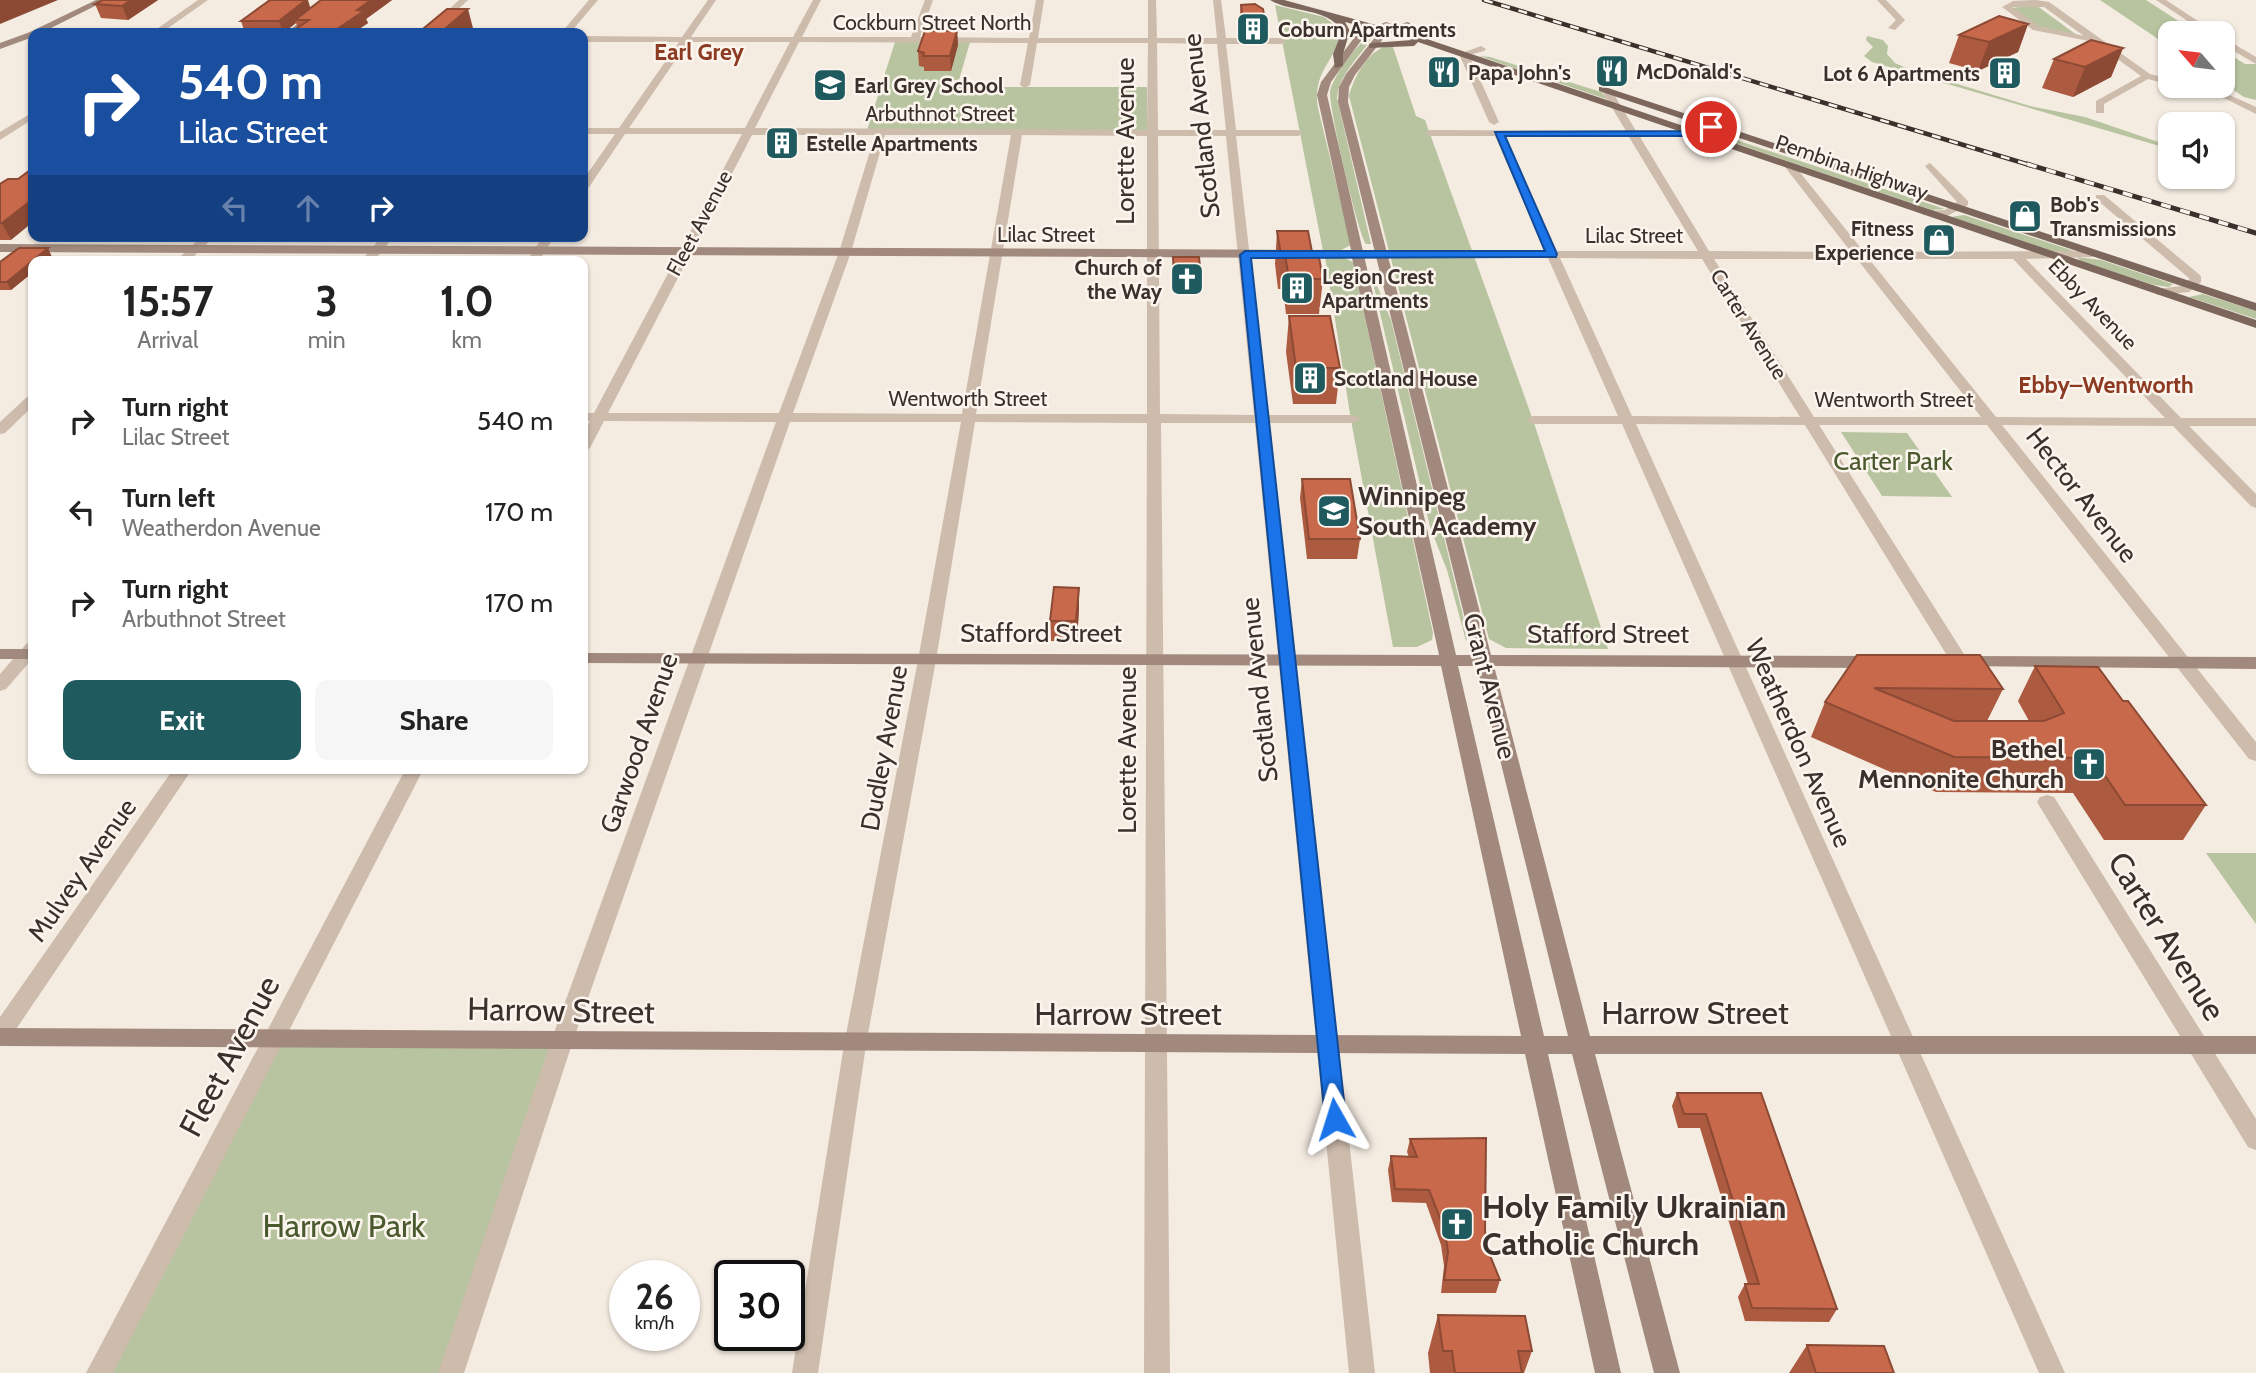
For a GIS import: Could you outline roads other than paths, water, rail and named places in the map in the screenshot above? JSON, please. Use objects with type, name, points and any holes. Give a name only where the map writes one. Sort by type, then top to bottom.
[{"type":"main road","name":"Pembina Highway","points":[[1274,0],[1387,24],[1436,45],[1790,167],[2249,321]]},
{"type":"main road","points":[[1311,0],[1340,7]]},
{"type":"main road","points":[[1319,11],[1340,21],[1346,31],[1338,54],[1338,66]]},
{"type":"main road","points":[[1407,24],[1493,53]]},
{"type":"main road","points":[[1372,46],[1393,42],[1436,45]]},
{"type":"main road","name":"Pembina Highway","points":[[1587,84],[2256,307]]},
{"type":"street","points":[[46,28],[103,0]]},
{"type":"street","points":[[162,28],[204,0]]},
{"type":"street","points":[[297,28],[333,0]]},
{"type":"street","points":[[433,28],[464,0]]},
{"type":"street","points":[[569,28],[594,0]]},
{"type":"street","points":[[588,181],[712,0]]},
{"type":"street","name":"Fleet Avenue","points":[[588,438],[683,251],[749,132],[817,0]]},
{"type":"street","points":[[915,40],[929,0]]},
{"type":"street","points":[[1025,85],[1040,0]]},
{"type":"street","name":"Lorette Avenue","points":[[1152,0],[1157,1373]]},
{"type":"street","name":"Scotland Avenue","points":[[1217,0],[1362,1373]]},
{"type":"street","points":[[1881,0],[1901,20],[1892,28]]},
{"type":"street","points":[[2160,0],[2193,21]]},
{"type":"street","points":[[2096,40],[2036,28],[2006,7],[2043,2],[2147,76],[2158,79]]},
{"type":"street","name":"Grant Avenue","points":[[1387,24],[1351,74],[1344,88],[1343,103],[1580,1044],[1667,1373]]},
{"type":"street","name":"Grant Avenue","points":[[1407,24],[1387,24],[1360,36],[1326,82],[1322,95],[1608,1373]]},
{"type":"street","points":[[0,46],[28,36]]},
{"type":"street","name":"Cockburn Street North","points":[[588,39],[1281,41]]},
{"type":"street","points":[[2235,43],[2243,44]]},
{"type":"street","points":[[2235,48],[2256,61]]},
{"type":"street","points":[[1464,54],[1481,49]]},
{"type":"street","name":"Weatherdon Avenue","points":[[1464,54],[2052,1373]]},
{"type":"street","points":[[2100,111],[2099,103],[2147,76]]},
{"type":"street","name":"Carter Avenue","points":[[1607,91],[1705,254],[1960,662]]},
{"type":"street","points":[[2231,98],[2256,111]]},
{"type":"street","points":[[0,137],[28,118]]},
{"type":"street","points":[[0,127],[28,128]]},
{"type":"street","points":[[1430,133],[1496,128],[1695,134],[1711,127]]},
{"type":"street","name":"Arbuthnot Street","points":[[588,131],[1298,133]]},
{"type":"street","name":"Garwood Avenue","points":[[452,1373],[562,1041],[696,659],[845,252],[881,132]]},
{"type":"street","name":"Dudley Avenue","points":[[805,1373],[855,1045],[927,660],[1017,132]]},
{"type":"street","points":[[1927,213],[1947,213],[1964,203],[1930,166]]},
{"type":"street","name":"Hector Avenue","points":[[1790,167],[2256,754]]},
{"type":"street","points":[[2100,197],[2197,279],[2185,289],[2161,292]]},
{"type":"street","points":[[0,260],[28,238]]},
{"type":"street","points":[[187,256],[203,242]]},
{"type":"street","points":[[372,256],[383,242]]},
{"type":"street","name":"Lilac Street","points":[[0,248],[377,250],[536,256],[683,251],[1245,255],[2053,256],[2092,253]]},
{"type":"street","name":"Ebby Avenue","points":[[2016,256],[2256,503]]},
{"type":"street","points":[[2249,321],[2256,331]]},
{"type":"street","points":[[0,413],[26,413]]},
{"type":"street","points":[[0,430],[26,413]]},
{"type":"street","name":"Wentworth Street","points":[[588,417],[1353,419]]},
{"type":"street","name":"Wentworth Street","points":[[1533,420],[2256,422]]},
{"type":"street","points":[[0,654],[28,652]]},
{"type":"street","points":[[0,685],[28,655]]},
{"type":"street","name":"Stafford Street","points":[[588,658],[1885,662]]},
{"type":"street","points":[[1938,662],[2256,663]]},
{"type":"street","name":"Mulvey Avenue","points":[[0,1036],[180,774]]},
{"type":"street","name":"Fleet Avenue","points":[[99,1373],[412,774]]},
{"type":"street","name":"Carter Avenue","points":[[2047,802],[2256,1140]]},
{"type":"street","name":"Harrow Street","points":[[0,1036],[132,1041],[274,1038],[855,1045],[2256,1045]]},
{"type":"railway","points":[[1484,0],[2033,166]]},
{"type":"railway","points":[[2027,164],[2256,233]]},
{"type":"place","name":"Coburn Apartments","points":[[1253,29]]},
{"type":"place","name":"McDonald's","points":[[1612,71]]},
{"type":"place","name":"Papa John's","points":[[1444,72]]},
{"type":"place","name":"Lot 6 Apartments","points":[[2005,73]]},
{"type":"place","name":"Earl Grey School","points":[[830,85]]},
{"type":"place","name":"Estelle Apartments","points":[[782,143]]},
{"type":"place","name":"Bob's Transmissions","points":[[2025,216]]},
{"type":"place","name":"Fitness Experience","points":[[1939,240]]},
{"type":"place","name":"Church of the Way","points":[[1187,279]]},
{"type":"place","name":"Legion Crest Apartments","points":[[1297,288]]},
{"type":"place","name":"Scotland House","points":[[1310,378]]},
{"type":"place","name":"Winnipeg South Academy","points":[[1334,511]]},
{"type":"place","name":"Bethel Mennonite Church","points":[[2089,764]]},
{"type":"place","name":"Holy Family Ukrainian Catholic Church","points":[[1457,1224]]},
{"type":"district","name":"Earl Grey","points":[[699,52]]},
{"type":"district","name":"Ebby–Wentworth","points":[[2106,385]]},
{"type":"park label","name":"Carter Park","points":[[1893,461]]},
{"type":"park label","name":"Harrow Park","points":[[344,1225]]}]
